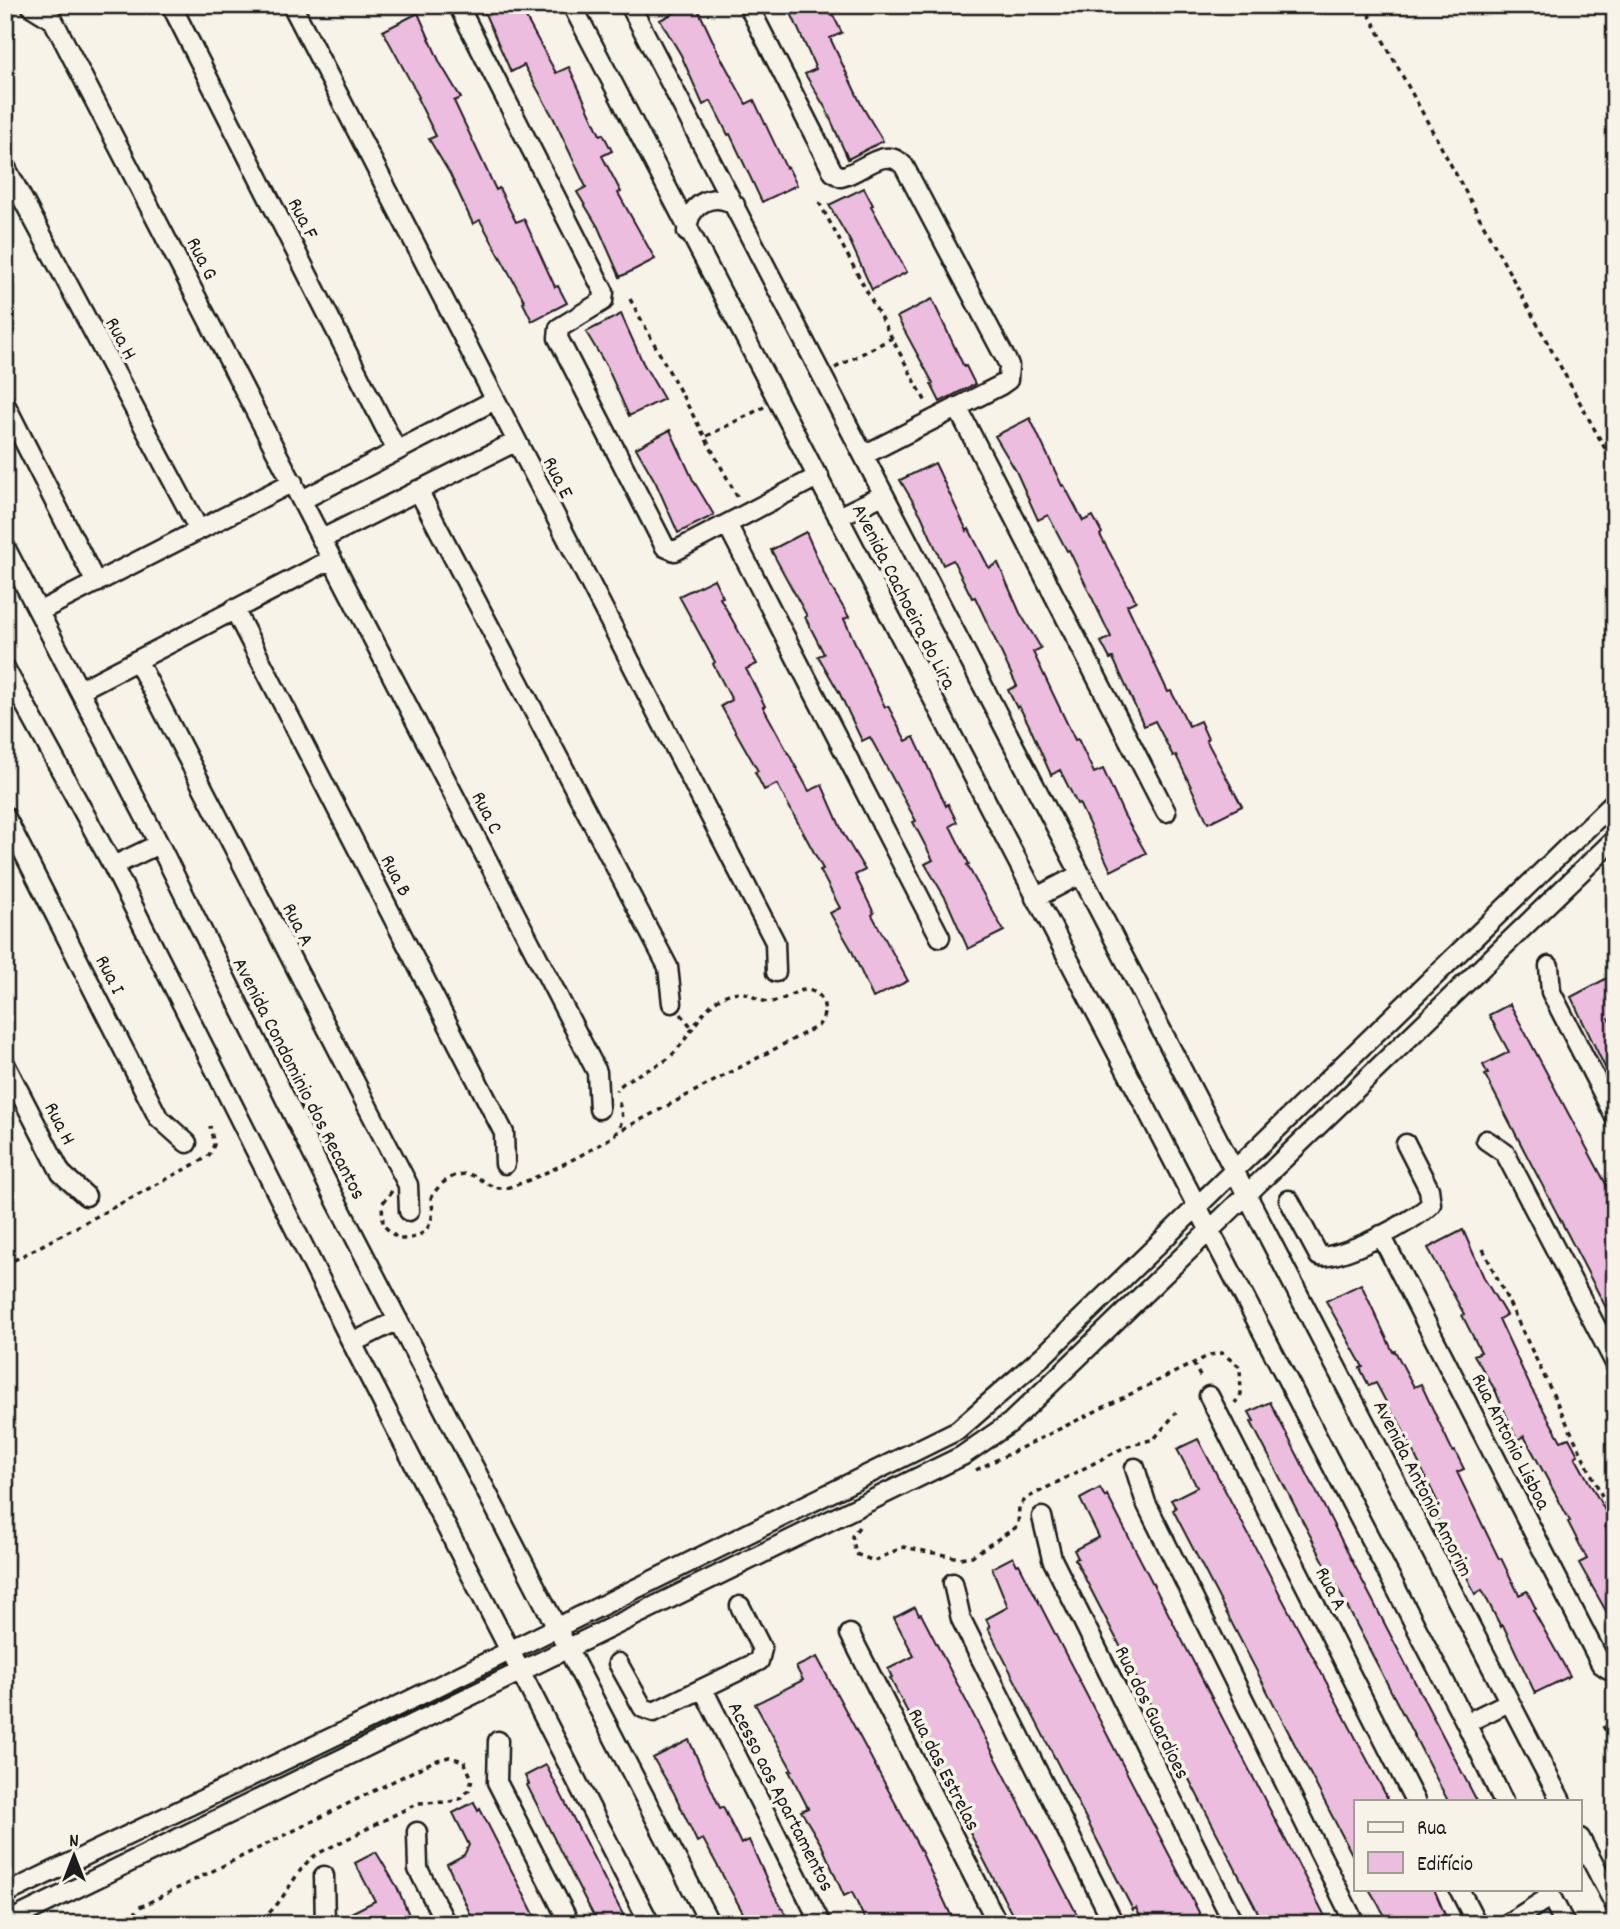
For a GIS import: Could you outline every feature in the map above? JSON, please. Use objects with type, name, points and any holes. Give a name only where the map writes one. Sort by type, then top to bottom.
[{"type":"street","name":"Rua F","points":[[171,5],[397,451]]},
{"type":"street","name":"Rua E","points":[[292,5],[775,942],[776,972]]},
{"type":"street","points":[[458,5],[604,292],[603,301],[564,323],[557,332],[665,547],[675,551],[819,476]]},
{"type":"street","name":"Avenida Cachoeira do Lira","points":[[572,5],[687,232],[776,401],[819,476],[1035,898],[1210,1231]]},
{"type":"street","name":"Avenida Cachoeira do Lira","points":[[630,5],[1234,1171]]},
{"type":"street","points":[[748,5],[833,172],[841,177],[849,175],[879,158],[889,157],[897,159],[904,166],[1009,365],[1008,380],[864,455]]},
{"type":"street","name":"Rua G","points":[[32,8],[53,20],[322,539]]},
{"type":"street","name":"Rua H","points":[[5,166],[199,530]]},
{"type":"street","points":[[687,232],[690,214],[702,203],[719,198],[735,205]]},
{"type":"street","points":[[302,500],[494,401]]},
{"type":"street","points":[[5,404],[96,583]]},
{"type":"street","points":[[957,407],[1167,812]]},
{"type":"street","points":[[322,539],[515,442]]},
{"type":"street","points":[[40,611],[293,482]]},
{"type":"street","points":[[418,490],[668,967],[672,1003]]},
{"type":"street","points":[[838,517],[883,495]]},
{"type":"street","points":[[727,524],[940,937]]},
{"type":"street","name":"Rua C","points":[[322,539],[597,1072],[598,1109]]},
{"type":"street","name":"Avenida Condominio dos Recantos","points":[[5,547],[159,844],[318,1165],[710,1924]]},
{"type":"street","points":[[80,690],[332,559]]},
{"type":"street","name":"Rua B","points":[[234,609],[504,1133],[505,1164]]},
{"type":"street","name":"Rua A","points":[[137,660],[408,1185],[409,1212]]},
{"type":"street","points":[[5,668],[113,866],[352,1343],[512,1650],[650,1924]]},
{"type":"street","points":[[5,1894],[512,1650],[958,1430],[1004,1392],[1198,1207],[1615,801]]},
{"type":"street","name":"Rua I","points":[[5,816],[158,1117],[187,1143]]},
{"type":"street","points":[[5,1923],[962,1456],[1010,1423],[1615,839]]},
{"type":"street","points":[[113,866],[159,844]]},
{"type":"street","points":[[1035,898],[1079,875]]},
{"type":"street","points":[[1549,966],[1551,992],[1615,1117]]},
{"type":"street","name":"Rua H","points":[[5,1064],[61,1173],[86,1196]]},
{"type":"street","points":[[1486,1140],[1506,1153],[1615,1363]]},
{"type":"street","points":[[1289,1200],[1319,1256],[1335,1256],[1381,1235],[1432,1204],[1429,1189],[1406,1144]]},
{"type":"street","name":"Avenida Antonio Amorim","points":[[1234,1171],[1559,1800]]},
{"type":"street","points":[[1210,1231],[1466,1723],[1503,1800]]},
{"type":"street","name":"Rua Antonio Lisboa","points":[[1381,1235],[1609,1668]]},
{"type":"street","points":[[352,1343],[398,1320]]},
{"type":"street","name":"Rua A","points":[[1209,1396],[1414,1800]]},
{"type":"street","points":[[1135,1468],[1146,1503],[1355,1924]]},
{"type":"street","name":"Rua dos Guardioes","points":[[1042,1517],[1052,1559],[1234,1924]]},
{"type":"street","points":[[953,1583],[961,1619],[1114,1924]]},
{"type":"street","points":[[618,1663],[648,1712],[654,1712],[759,1661],[763,1655],[740,1606]]},
{"type":"street","name":"Rua das Estrelas","points":[[850,1634],[998,1924]]},
{"type":"street","name":"Acesso aos Apartamentos","points":[[703,1689],[821,1924]]},
{"type":"street","points":[[1466,1723],[1509,1702]]},
{"type":"street","points":[[498,1741],[497,1782],[570,1924]]},
{"type":"street","points":[[417,1832],[418,1869],[446,1924]]},
{"type":"street","points":[[1582,1842],[1615,1905]]},
{"type":"street","points":[[324,1877],[325,1924]]},
{"type":"street","points":[[1460,1890],[1477,1924]]},
{"type":"street","points":[[1507,1924],[1549,1892],[1565,1924]]},
{"type":"path","points":[[1364,5],[1615,467]]},
{"type":"path","points":[[819,202],[935,418]]},
{"type":"path","points":[[630,299],[747,514]]},
{"type":"path","points":[[821,375],[892,338]]},
{"type":"path","points":[[706,436],[776,401]]},
{"type":"path","points":[[393,1190],[382,1203],[381,1217],[392,1235],[408,1239],[420,1236],[431,1225],[434,1211],[431,1198],[439,1184],[464,1174],[475,1176],[491,1187],[518,1186],[818,1026],[825,1013],[822,999],[817,994],[803,990],[771,1002],[740,992],[724,996],[707,1010],[669,1058],[619,1086],[615,1092],[622,1118],[614,1134]]},
{"type":"path","points":[[5,1265],[208,1157],[214,1145],[210,1126]]},
{"type":"path","points":[[1483,1249],[1615,1523]]},
{"type":"path","points":[[969,1473],[1210,1356],[1222,1353],[1240,1367],[1243,1378],[1241,1394],[1235,1403]]},
{"type":"path","points":[[869,1522],[856,1528],[852,1536],[856,1554],[864,1558],[874,1561],[903,1546],[960,1558],[972,1556],[1018,1526],[1019,1506],[1027,1498],[1125,1447],[1154,1439],[1176,1413]]},
{"type":"path","points":[[1604,1726],[1615,1747]]},
{"type":"path","points":[[131,1924],[132,1916],[140,1907],[434,1761],[449,1757],[464,1761],[472,1779],[469,1790],[462,1798],[450,1802],[418,1802],[317,1854],[307,1860],[292,1886],[266,1914],[248,1924],[205,1920],[191,1924]]},
{"type":"building","points":[[481,5],[519,5],[556,73],[569,67],[600,135],[603,134],[612,151],[602,156],[621,192],[618,193],[655,259],[620,277],[598,227],[577,192],[586,187],[554,119],[524,65],[511,72]]},
{"type":"building","points":[[690,5],[696,5],[746,104],[754,100],[786,168],[788,167],[797,185],[762,202],[730,134],[728,135],[711,101],[703,105],[681,55],[660,20]]},
{"type":"building","points":[[795,5],[825,5],[831,16],[833,15],[842,33],[830,38],[862,106],[883,141],[848,159],[826,109],[805,74],[816,69],[791,13],[797,10]]},
{"type":"building","points":[[418,13],[440,63],[461,98],[454,101],[496,190],[499,188],[516,222],[524,219],[555,287],[558,286],[567,303],[532,321],[523,303],[525,302],[480,220],[473,224],[450,174],[429,139],[436,136],[417,98],[419,97],[383,31]]},
{"type":"building","points":[[864,188],[907,272],[872,290],[850,241],[829,205]]},
{"type":"building","points":[[932,299],[964,367],[966,366],[975,384],[940,402],[931,384],[933,383],[897,317]]},
{"type":"building","points":[[621,314],[643,363],[664,399],[629,416],[607,367],[586,332]]},
{"type":"building","points":[[1030,418],[1062,486],[1064,485],[1083,521],[1093,516],[1102,533],[1100,535],[1136,601],[1127,605],[1168,692],[1171,691],[1189,726],[1200,721],[1208,739],[1206,740],[1242,806],[1208,823],[1176,755],[1173,756],[1155,721],[1144,726],[1113,658],[1110,659],[1101,642],[1111,637],[1069,550],[1067,551],[1048,515],[1038,520],[1016,471],[995,436]]},
{"type":"building","points":[[670,430],[693,480],[714,515],[678,533],[656,483],[636,448]]},
{"type":"building","points":[[935,463],[967,531],[969,529],[989,568],[998,563],[1020,613],[1041,648],[1033,652],[1075,740],[1078,739],[1094,773],[1103,769],[1124,815],[1146,853],[1111,871],[1079,803],[1077,804],[1060,770],[1051,775],[1029,725],[1008,690],[1017,686],[975,597],[972,598],[953,560],[943,565],[921,515],[900,480]]},
{"type":"building","points":[[806,532],[828,582],[849,617],[844,619],[885,707],[888,706],[906,741],[914,737],[946,806],[948,804],[957,822],[950,826],[969,864],[967,865],[1004,931],[968,949],[946,899],[925,864],[933,860],[913,822],[916,821],[870,737],[862,741],[839,692],[818,656],[824,654],[805,617],[807,616],[771,550]]},
{"type":"building","points":[[714,579],[723,597],[720,598],[757,664],[746,669],[765,706],[763,707],[809,791],[822,785],[844,835],[865,870],[855,875],[874,913],[872,915],[908,981],[873,998],[851,949],[830,913],[840,908],[820,870],[823,869],[777,784],[764,790],[755,772],[758,771],[721,706],[732,700],[713,664],[715,662],[679,596]]},
{"type":"building","points":[[1615,974],[1615,1016],[1609,1019],[1615,1030],[1615,1088],[1571,997]]},
{"type":"building","points":[[1510,1004],[1615,1201],[1615,1325],[1485,1075],[1488,1074],[1483,1065],[1509,1052],[1489,1015]]},
{"type":"building","points":[[1463,1230],[1485,1280],[1506,1315],[1499,1319],[1531,1388],[1561,1441],[1569,1438],[1578,1455],[1575,1457],[1612,1523],[1605,1526],[1615,1546],[1615,1627],[1579,1563],[1587,1559],[1568,1522],[1570,1521],[1524,1436],[1517,1440],[1495,1390],[1474,1355],[1481,1352],[1462,1315],[1464,1314],[1428,1248]]},
{"type":"building","points":[[1361,1284],[1393,1352],[1395,1351],[1414,1387],[1421,1384],[1453,1452],[1455,1451],[1464,1469],[1457,1472],[1499,1559],[1501,1558],[1519,1595],[1527,1591],[1536,1609],[1533,1610],[1570,1676],[1535,1693],[1503,1625],[1501,1627],[1482,1590],[1475,1594],[1443,1525],[1441,1526],[1432,1509],[1439,1505],[1397,1418],[1395,1419],[1376,1383],[1369,1386],[1360,1368],[1363,1367],[1326,1301]]},
{"type":"building","points":[[1270,1402],[1476,1800],[1447,1800],[1251,1422],[1254,1421],[1249,1412]]},
{"type":"building","points":[[1198,1439],[1388,1800],[1354,1800],[1354,1858],[1173,1510],[1176,1508],[1171,1500],[1197,1487],[1177,1449]]},
{"type":"building","points":[[1100,1488],[1105,1497],[1107,1495],[1329,1924],[1264,1924],[1075,1559],[1078,1558],[1074,1550],[1099,1537],[1080,1499]]},
{"type":"building","points":[[1013,1557],[1205,1924],[1144,1924],[1136,1908],[1133,1910],[988,1628],[990,1627],[986,1619],[1008,1607],[992,1568]]},
{"type":"building","points":[[915,1607],[1082,1924],[1017,1924],[890,1678],[892,1677],[888,1669],[914,1656],[894,1618]]},
{"type":"building","points":[[817,1657],[922,1853],[955,1924],[867,1924],[852,1892],[844,1896],[822,1846],[801,1811],[808,1808],[789,1771],[792,1770],[755,1704],[803,1680],[796,1667]]},
{"type":"building","points":[[689,1740],[720,1808],[723,1807],[741,1844],[749,1840],[771,1889],[791,1924],[749,1924],[703,1839],[697,1842],[674,1793],[653,1758]]},
{"type":"building","points":[[546,1765],[628,1924],[598,1924],[574,1878],[527,1785],[529,1784],[525,1776]]},
{"type":"building","points":[[474,1802],[539,1924],[475,1924],[447,1864],[464,1855],[469,1845],[453,1813]]},
{"type":"building","points":[[376,1852],[397,1887],[413,1924],[355,1924],[349,1914],[375,1901],[355,1863]]},
{"type":"building","points":[[1370,1890],[1434,1890],[1449,1924],[1390,1924]]}]
